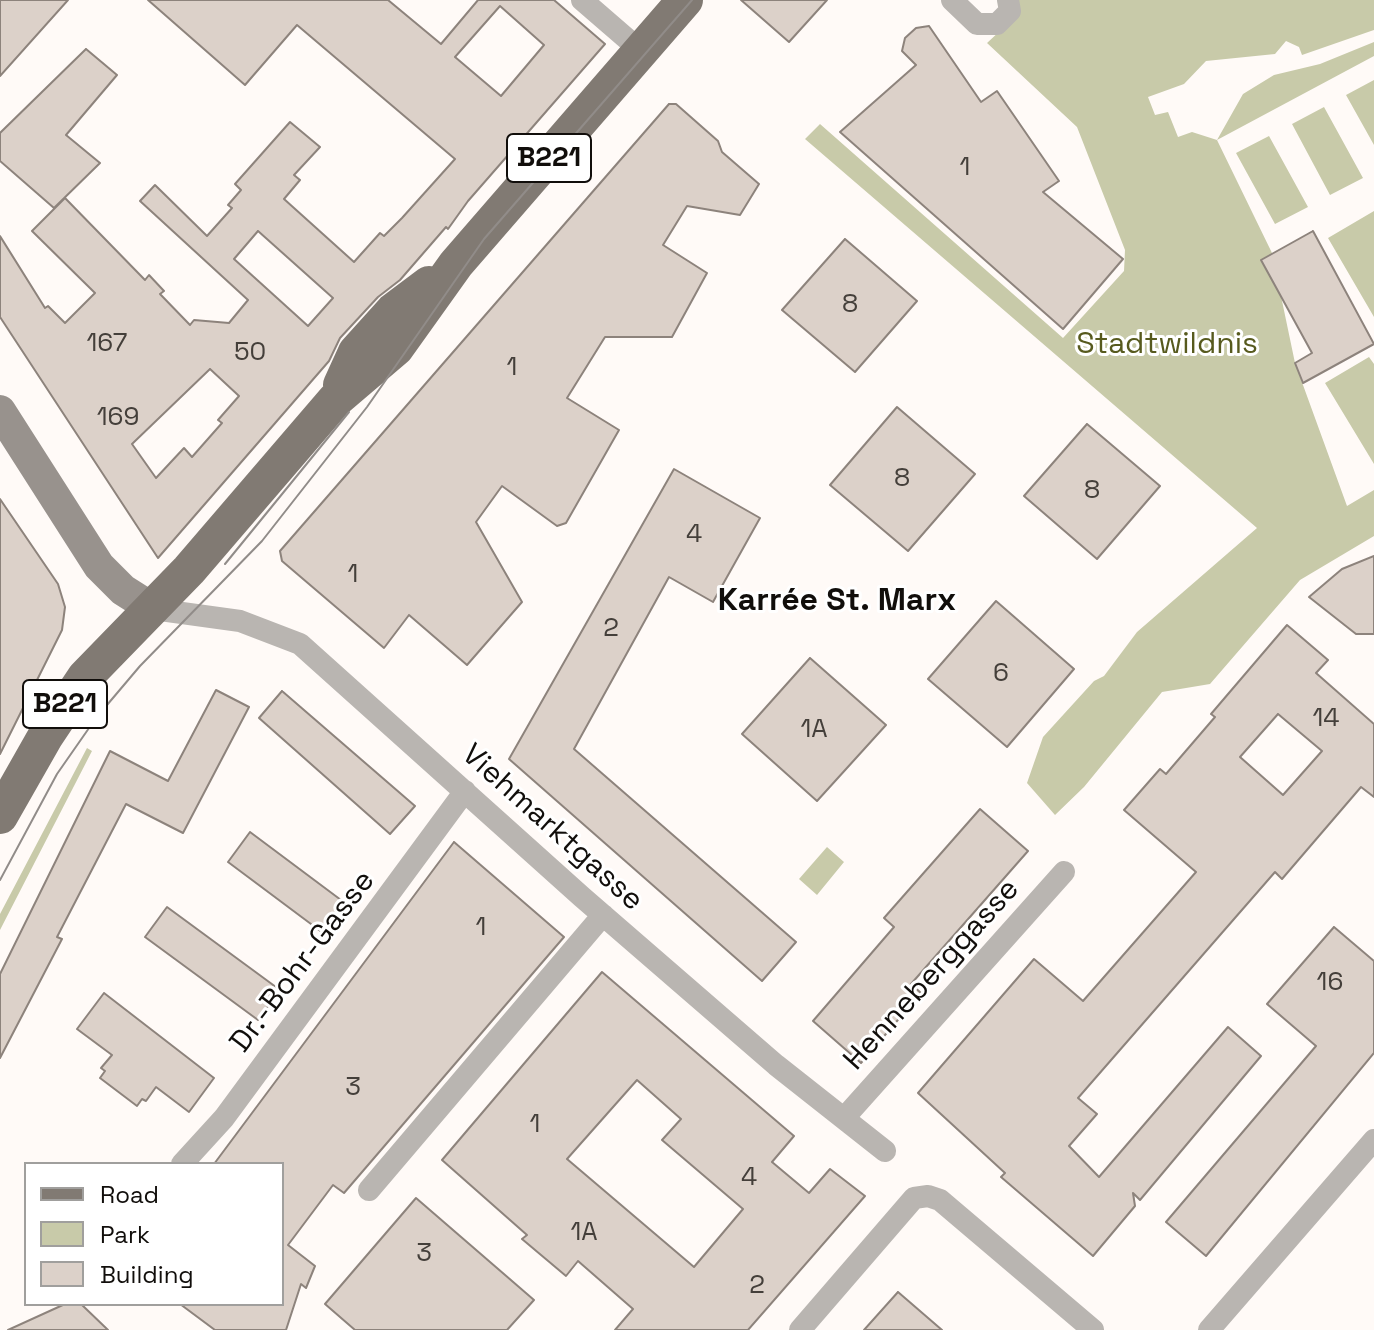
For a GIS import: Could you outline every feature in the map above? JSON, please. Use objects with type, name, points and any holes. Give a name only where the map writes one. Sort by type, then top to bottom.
[{"type":"main road","name":"B221","points":[[0,816],[45,737],[85,677],[153,609],[335,400],[396,348],[456,264],[685,0]]},
{"type":"main road","points":[[0,411],[99,566],[123,590],[153,609]]},
{"type":"street","points":[[582,0],[641,51]]},
{"type":"street","points":[[952,0],[977,24],[997,24],[1010,11],[1008,0]]},
{"type":"street","name":"Viehmarktgasse","points":[[153,609],[240,621],[300,644],[776,1065],[885,1151]]},
{"type":"street","name":"Dr.-Bohr-Gasse","points":[[184,1162],[224,1118],[465,791]]},
{"type":"street","name":"Henneberggasse","points":[[845,1117],[1064,872]]},
{"type":"street","points":[[369,1190],[603,915]]},
{"type":"street","points":[[1209,1330],[1374,1140]]},
{"type":"street","points":[[800,1330],[914,1198],[928,1196],[940,1200],[1093,1330]]},
{"type":"green space","name":"Stadtwildnis","points":[[1016,0],[1374,0],[1374,30],[1302,55],[1299,47],[1286,41],[1275,54],[1206,61],[1184,84],[1148,97],[1155,115],[1168,112],[1178,137],[1192,132],[1217,140],[1272,253],[1295,363],[1347,506],[1374,490],[1374,536],[1300,580],[1210,684],[1162,692],[1084,787],[1055,815],[1027,783],[1043,737],[1094,681],[1104,676],[1137,632],[1257,528],[805,139],[820,124],[1063,338],[1124,271],[1125,250],[1077,127],[987,43],[1015,17]]},
{"type":"green space","points":[[1374,42],[1374,56],[1217,140],[1243,94],[1274,75],[1320,64]]},
{"type":"green space","points":[[1374,80],[1374,145],[1346,95]]},
{"type":"green space","points":[[1324,107],[1363,178],[1330,195],[1292,124]]},
{"type":"green space","points":[[1269,136],[1308,207],[1275,224],[1236,153]]},
{"type":"green space","points":[[1374,211],[1374,317],[1328,238]]},
{"type":"green space","points":[[1369,357],[1374,364],[1374,464],[1325,383]]},
{"type":"green space","points":[[87,748],[92,751],[0,930],[0,914]]},
{"type":"green space","points":[[827,847],[844,862],[817,895],[799,879]]},
{"type":"building","points":[[0,0],[68,0],[0,76]]},
{"type":"building","points":[[148,0],[388,0],[441,44],[478,0],[554,0],[605,44],[468,201],[448,229],[446,227],[400,280],[378,297],[340,338],[329,361],[158,558],[0,317],[0,236],[45,308],[48,306],[65,323],[95,293],[32,231],[65,198],[145,280],[149,275],[164,291],[160,294],[190,325],[194,320],[229,323],[248,300],[140,201],[155,185],[207,236],[232,208],[228,205],[241,190],[235,184],[290,122],[320,147],[294,175],[300,180],[284,199],[354,262],[380,233],[384,236],[402,218],[455,159],[297,25],[245,85]],"holes":[[[500,6],[544,45],[501,96],[455,57]],[[258,231],[333,298],[308,326],[234,259]],[[210,369],[239,396],[218,420],[222,423],[192,457],[184,448],[156,478],[132,444]]]},
{"type":"building","points":[[741,0],[827,0],[789,42]]},
{"type":"building","points":[[929,26],[981,102],[997,91],[1059,181],[1043,192],[1123,259],[1063,329],[840,132],[916,65],[902,51],[905,38],[916,28]]},
{"type":"building","points":[[86,49],[117,75],[66,135],[100,163],[54,208],[0,161],[0,133]]},
{"type":"building","points":[[669,104],[676,104],[718,141],[722,152],[759,184],[740,215],[687,206],[663,245],[707,273],[672,337],[605,337],[567,398],[619,430],[566,523],[557,526],[502,486],[476,522],[522,602],[467,665],[409,615],[384,648],[282,561],[280,551]]},
{"type":"building","points":[[1313,231],[1374,344],[1303,383],[1295,363],[1312,353],[1261,260]]},
{"type":"building","points":[[845,239],[917,301],[855,372],[782,310]]},
{"type":"building","points":[[897,407],[975,474],[908,551],[830,485]]},
{"type":"building","points":[[1087,424],[1160,486],[1097,559],[1024,496]]},
{"type":"building","points":[[674,469],[760,518],[713,602],[669,577],[574,749],[796,942],[762,981],[509,759]]},
{"type":"building","points":[[0,499],[58,584],[65,607],[62,630],[0,754]]},
{"type":"building","points":[[1374,556],[1374,634],[1356,634],[1309,597],[1342,569]]},
{"type":"building","points":[[996,601],[1074,669],[1007,747],[928,679]]},
{"type":"building","points":[[1287,625],[1328,660],[1316,673],[1374,724],[1374,797],[1361,787],[1282,879],[1275,872],[1078,1098],[1097,1114],[1069,1146],[1099,1177],[1228,1027],[1261,1056],[1140,1200],[1133,1193],[1135,1206],[1093,1256],[1001,1177],[1005,1173],[918,1093],[1034,959],[1083,1001],[1196,872],[1124,810],[1160,769],[1166,774],[1215,717],[1211,714]],"holes":[[[1278,714],[1322,751],[1283,795],[1240,757]]]},
{"type":"building","points":[[810,658],[886,725],[817,801],[742,734]]},
{"type":"building","points":[[216,690],[249,707],[183,833],[126,804],[57,937],[62,939],[0,1058],[0,974],[110,751],[168,781]]},
{"type":"building","points":[[282,691],[415,806],[390,834],[259,718]]},
{"type":"building","points":[[980,809],[1028,851],[911,984],[921,993],[861,1063],[813,1021],[894,927],[884,918]]},
{"type":"building","points":[[250,832],[345,903],[323,933],[228,862]]},
{"type":"building","points":[[454,842],[564,937],[344,1193],[333,1185],[288,1245],[315,1266],[306,1288],[301,1284],[286,1330],[215,1330],[183,1306],[284,1306],[284,1162],[215,1162]]},
{"type":"building","points":[[167,907],[280,990],[258,1020],[145,937]]},
{"type":"building","points":[[1334,927],[1374,961],[1374,1053],[1206,1256],[1166,1222],[1316,1046],[1267,1004]]},
{"type":"building","points":[[602,972],[794,1136],[772,1162],[809,1193],[830,1169],[865,1196],[748,1330],[615,1330],[633,1309],[578,1261],[566,1276],[522,1239],[527,1235],[442,1160]],"holes":[[[637,1080],[681,1119],[662,1140],[743,1209],[694,1267],[567,1159]]]},
{"type":"building","points":[[104,993],[214,1078],[189,1112],[156,1087],[146,1101],[142,1099],[137,1106],[100,1078],[105,1071],[101,1068],[112,1055],[77,1029]]},
{"type":"building","points":[[416,1198],[534,1300],[507,1330],[355,1330],[325,1304]]},
{"type":"building","points":[[898,1292],[942,1330],[864,1330]]},
{"type":"building","points":[[61,1306],[83,1306],[108,1330],[8,1330]]},
{"type":"tram line","points":[[0,880],[57,774],[96,718],[140,666],[262,541],[367,407],[484,239],[692,0]]},
{"type":"tram line","points":[[225,564],[349,412]]},
{"type":"district","name":"Karrée St. Marx","points":[[837,601]]}]
